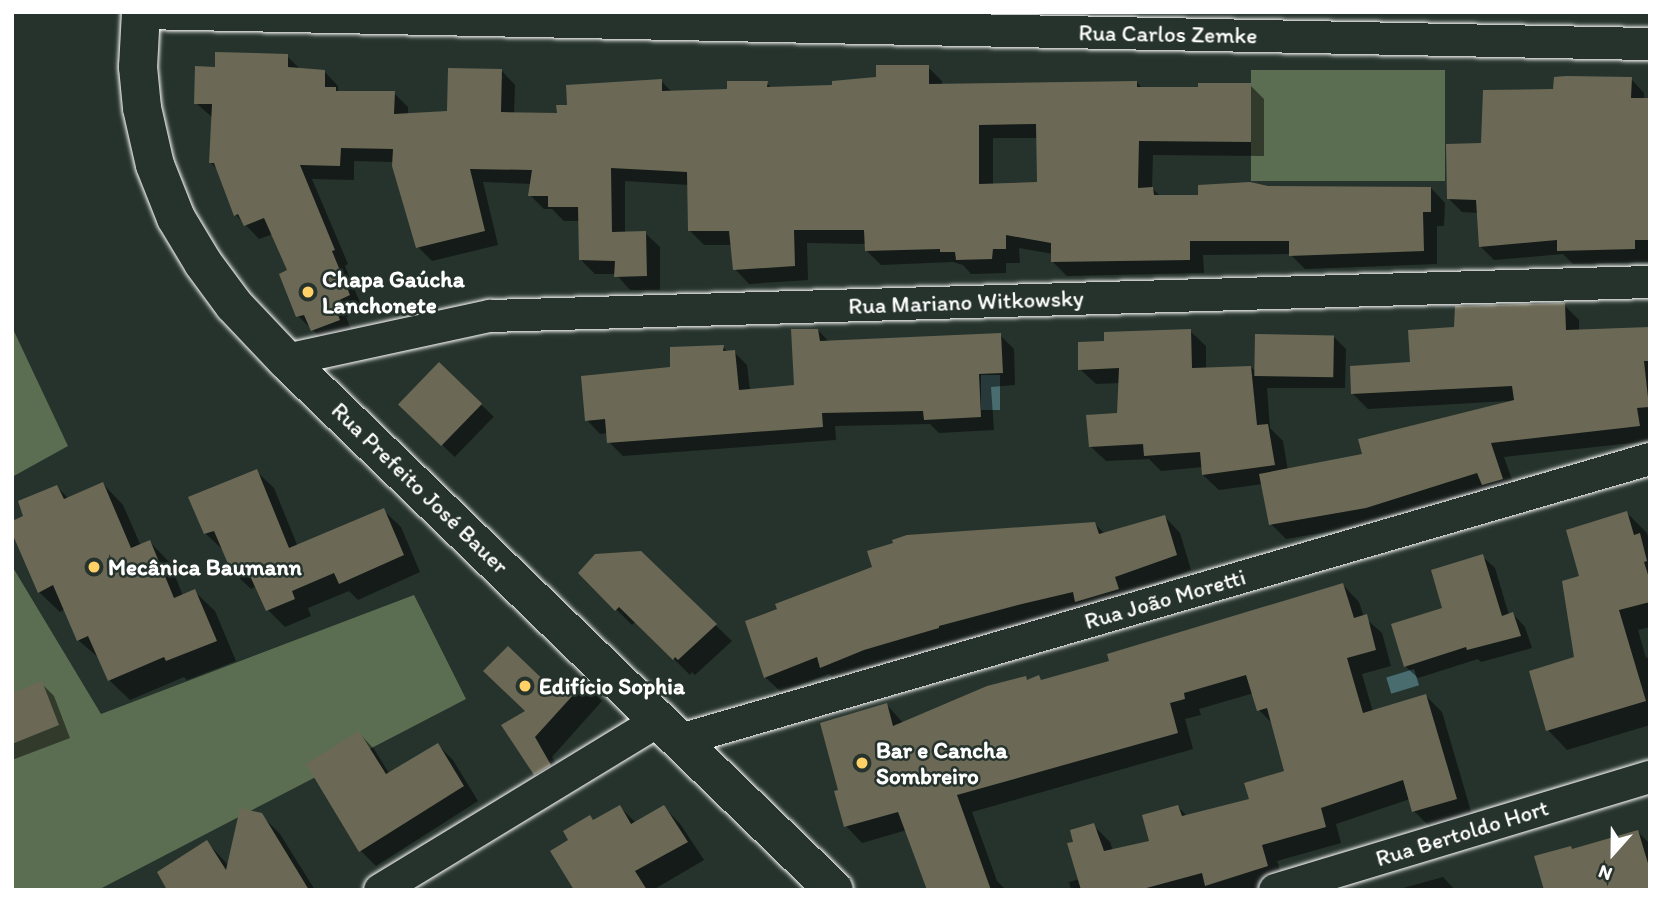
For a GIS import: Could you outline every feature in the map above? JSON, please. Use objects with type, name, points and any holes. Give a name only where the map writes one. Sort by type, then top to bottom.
[{"type":"street","name":"Rua Carlos Zemke","points":[[141,13],[1415,25],[1650,44]]},
{"type":"street","name":"Rua Prefeito José Bauer","points":[[141,13],[138,67],[142,108],[155,165],[176,218],[202,263],[234,305],[286,360],[834,890]]},
{"type":"street","name":"Rua Mariano Witkowsky","points":[[286,360],[490,316],[1650,282]]},
{"type":"street","name":"Rua João Moretti","points":[[380,890],[670,730],[1650,459]]},
{"type":"street","name":"Rua Bertoldo Hort","points":[[1275,890],[1650,777]]},
{"type":"green space","points":[[1251,70],[1445,70],[1445,181],[1251,181]]},
{"type":"green space","points":[[12,327],[68,446],[12,477]]},
{"type":"green space","points":[[12,566],[101,714],[414,595],[466,699],[98,890],[12,890]]},
{"type":"water","points":[[981,375],[1000,375],[1000,410],[981,410]]},
{"type":"water","points":[[1414,669],[1419,685],[1391,694],[1386,677]]},
{"type":"building","points":[[215,52],[288,54],[288,67],[325,70],[325,87],[336,87],[336,91],[395,91],[394,114],[447,111],[448,68],[502,69],[501,112],[557,113],[556,105],[567,105],[566,85],[662,79],[662,91],[727,89],[727,81],[768,81],[767,87],[832,85],[832,81],[876,77],[876,65],[929,65],[929,84],[1137,81],[1137,87],[1198,87],[1198,83],[1251,83],[1251,142],[1139,141],[1138,188],[1153,187],[1154,195],[1198,195],[1198,185],[1250,182],[1268,186],[1431,187],[1431,212],[1423,212],[1424,251],[1289,256],[1289,241],[1190,241],[1190,260],[1051,262],[1051,243],[1006,235],[1006,249],[993,249],[992,259],[956,260],[955,252],[940,252],[940,249],[865,251],[864,230],[794,230],[795,266],[733,270],[729,231],[688,231],[687,172],[611,168],[612,232],[646,231],[647,276],[614,277],[615,261],[579,260],[578,207],[548,207],[548,196],[528,196],[532,170],[470,169],[485,231],[416,248],[392,166],[393,149],[341,148],[340,166],[300,165],[335,250],[332,251],[350,295],[333,303],[340,320],[311,331],[304,315],[296,317],[279,274],[287,270],[264,218],[244,226],[238,214],[234,216],[214,163],[209,163],[212,104],[194,104],[195,66],[215,67]],"holes":[[[1036,124],[1037,182],[979,184],[979,125]]]},
{"type":"building","points":[[1554,77],[1632,77],[1631,98],[1650,98],[1650,240],[1635,240],[1635,249],[1557,251],[1557,240],[1479,247],[1476,200],[1447,199],[1446,144],[1481,143],[1483,90],[1553,89]]},
{"type":"building","points":[[1565,303],[1566,330],[1650,327],[1650,361],[1644,361],[1649,407],[1637,408],[1640,426],[1491,443],[1503,479],[1482,485],[1477,473],[1366,508],[1269,525],[1259,474],[1362,454],[1358,439],[1514,400],[1512,386],[1351,394],[1350,366],[1410,362],[1408,330],[1454,327],[1455,306]]},
{"type":"building","points":[[791,329],[818,329],[820,341],[1001,333],[1003,373],[979,374],[981,417],[924,420],[923,411],[822,413],[823,427],[607,443],[605,419],[585,421],[581,376],[670,367],[670,347],[724,345],[723,351],[735,350],[739,390],[794,385]]},
{"type":"building","points":[[1191,329],[1192,368],[1251,366],[1257,425],[1268,424],[1275,465],[1202,475],[1200,452],[1144,456],[1143,444],[1089,447],[1086,415],[1117,413],[1119,368],[1078,370],[1078,342],[1104,341],[1104,332]]},
{"type":"building","points":[[1255,334],[1334,335],[1333,377],[1254,376]]},
{"type":"building","points":[[439,362],[482,404],[441,446],[398,404]]},
{"type":"building","points":[[257,469],[289,548],[384,508],[404,555],[339,584],[334,573],[292,591],[295,599],[266,611],[246,567],[232,573],[214,531],[204,534],[188,497]]},
{"type":"building","name":"Mecânica Baumann","points":[[103,482],[131,548],[150,540],[174,598],[195,589],[217,641],[166,661],[164,657],[108,681],[88,636],[77,641],[53,585],[38,593],[12,533],[12,521],[23,516],[18,501],[57,485],[64,499]]},
{"type":"building","points":[[1627,511],[1634,535],[1640,533],[1650,581],[1650,602],[1619,610],[1646,701],[1546,731],[1529,671],[1574,657],[1562,581],[1579,576],[1566,530]]},
{"type":"building","points":[[1165,515],[1177,555],[1115,577],[1119,589],[1075,602],[1073,592],[1022,604],[939,626],[864,650],[820,668],[817,657],[764,678],[745,621],[777,609],[775,604],[872,567],[867,551],[893,543],[892,540],[907,535],[1095,522],[1099,534]]},
{"type":"building","points":[[641,551],[717,624],[678,660],[675,657],[673,660],[619,607],[615,611],[578,573],[595,554]]},
{"type":"building","points":[[1483,554],[1502,616],[1513,612],[1521,636],[1467,650],[1466,647],[1404,667],[1391,624],[1442,608],[1431,570]]},
{"type":"building","points":[[1343,583],[1354,618],[1367,614],[1376,650],[1347,658],[1363,713],[1426,694],[1457,799],[1412,812],[1403,780],[1321,808],[1326,827],[1262,845],[1268,866],[1205,886],[1202,873],[1139,890],[1081,890],[1067,843],[1073,842],[1070,830],[1094,823],[1104,851],[1149,841],[1142,815],[1178,805],[1182,816],[1249,799],[1244,783],[1284,771],[1267,708],[1257,711],[1246,675],[1184,693],[1185,699],[1170,703],[1178,733],[957,795],[991,890],[927,890],[898,812],[844,827],[834,791],[838,790],[820,723],[887,703],[893,726],[987,686],[1026,676],[1027,680],[1039,675],[1041,680],[1109,661],[1107,654]]},
{"type":"building","name":"Edifício Sophia","points":[[508,646],[556,692],[581,677],[585,682],[535,737],[551,765],[534,775],[501,725],[525,711],[483,671]]},
{"type":"building","points":[[42,681],[59,725],[12,744],[12,693]]},
{"type":"building","points":[[359,731],[386,774],[438,743],[464,786],[359,852],[306,764]]},
{"type":"building","points":[[620,805],[631,824],[664,805],[688,842],[635,871],[647,890],[574,890],[550,851],[568,840],[563,831],[590,815],[593,820]]},
{"type":"building","points":[[240,808],[262,813],[309,890],[167,890],[157,872],[207,840],[226,870]]},
{"type":"building","points":[[1638,830],[1650,870],[1650,890],[1544,890],[1534,856],[1571,846],[1572,849]]},
{"type":"place","name":"Chapa Gaúcha Lanchonete","points":[[308,292]]},
{"type":"place","name":"Mecânica Baumann","points":[[94,567]]},
{"type":"place","name":"Edifício Sophia","points":[[525,686]]},
{"type":"place","name":"Bar e Cancha Sombreiro","points":[[862,763]]}]
